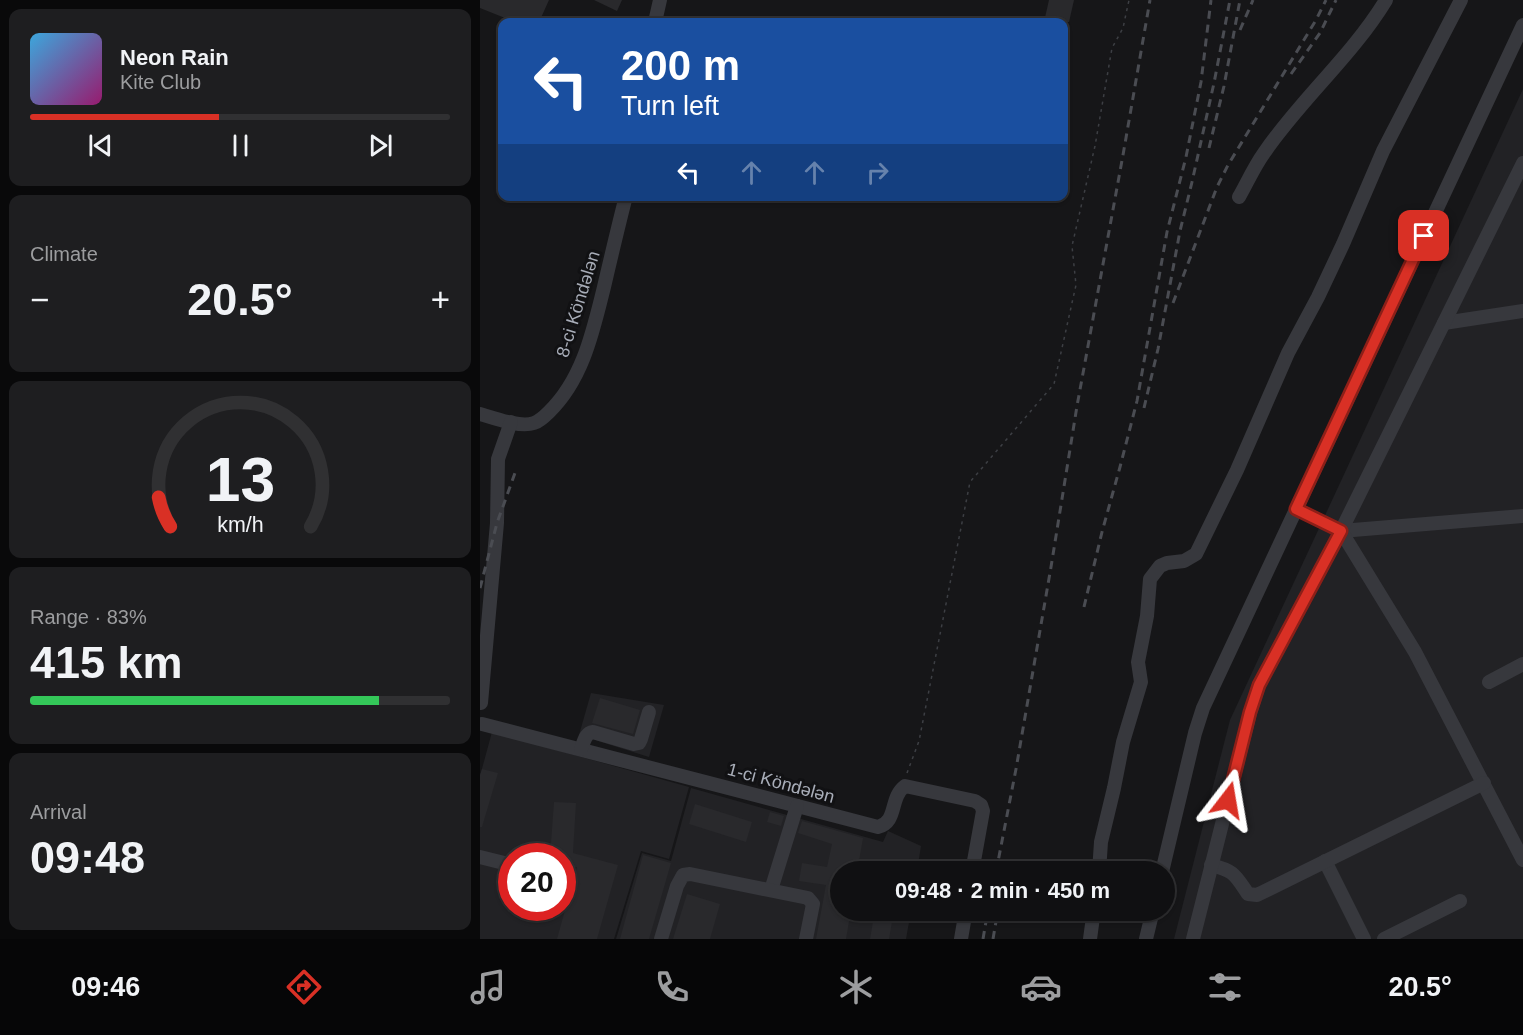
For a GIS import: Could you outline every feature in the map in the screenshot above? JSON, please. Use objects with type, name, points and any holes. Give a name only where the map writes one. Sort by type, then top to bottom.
[{"type":"street","points":[[656,18],[660,0]]},
{"type":"street","points":[[1239,198],[1263,154],[1286,123],[1367,29],[1386,0]]},
{"type":"street","points":[[1100,861],[1101,842],[1123,742],[1141,682],[1138,662],[1147,616],[1150,579],[1160,566],[1184,561],[1196,555],[1237,470],[1288,353],[1343,244],[1383,151],[1461,0]]},
{"type":"street","points":[[1165,861],[1203,708],[1523,25]]},
{"type":"street","points":[[1193,939],[1250,712],[1259,685],[1341,531],[1523,163]]},
{"type":"street","name":"8-ci Köndələn","points":[[480,414],[511,422],[534,423],[542,419],[569,388],[593,330],[625,201]]},
{"type":"street","points":[[1444,323],[1523,311]]},
{"type":"street","points":[[481,728],[480,703],[497,523],[498,459],[511,422]]},
{"type":"street","points":[[1296,509],[1341,531],[1523,516]]},
{"type":"street","points":[[1341,531],[1415,652],[1523,860]]},
{"type":"street","points":[[1490,682],[1523,664]]},
{"type":"street","points":[[581,749],[590,732],[634,744],[639,743],[649,712]]},
{"type":"street","name":"1-ci Köndələn","points":[[481,728],[581,749],[878,827],[888,822],[896,796],[905,786]]},
{"type":"street","points":[[1211,865],[1227,869],[1236,876],[1248,894],[1257,895],[1484,783]]},
{"type":"street","points":[[905,786],[975,801],[981,805],[983,812],[974,861]]},
{"type":"street","points":[[771,890],[797,806]]},
{"type":"street","points":[[480,856],[498,861]]},
{"type":"street","points":[[1325,861],[1364,939]]},
{"type":"street","points":[[661,939],[677,886],[683,875],[690,874],[808,898],[813,904],[806,939]]},
{"type":"street","points":[[1384,939],[1460,901]]},
{"type":"street","points":[[961,939],[964,921]]},
{"type":"street","points":[[1090,939],[1092,921]]},
{"type":"street","points":[[1146,939],[1150,921]]},
{"type":"path","points":[[905,786],[907,770],[919,741],[970,482],[1054,384],[1076,285],[1072,246],[1095,146],[1112,48],[1123,28],[1129,0]]},
{"type":"shaded area","points":[[1523,89],[1523,939],[1174,939],[1230,720]]},
{"type":"shaded area","points":[[591,693],[664,705],[649,757],[579,735]]},
{"type":"shaded area","points":[[492,732],[689,787],[669,859],[641,851],[614,939],[480,939],[480,776]]},
{"type":"shaded area","points":[[691,788],[883,842],[888,831],[921,846],[919,861],[830,861],[830,921],[909,921],[906,939],[616,939],[642,853],[671,861]]},
{"type":"building","points":[[480,0],[549,0],[541,18],[531,16],[530,18],[505,18],[480,8]]},
{"type":"building","points":[[594,0],[622,0],[617,11]]},
{"type":"building","points":[[1049,0],[1074,0],[1069,22],[1068,18],[1045,18]]},
{"type":"building","points":[[600,698],[640,710],[633,734],[592,723]]},
{"type":"building","points":[[482,769],[498,773],[482,827],[480,827],[480,775]]},
{"type":"building","points":[[554,802],[576,803],[574,843],[551,843]]},
{"type":"building","points":[[695,804],[752,822],[746,842],[689,824]]},
{"type":"building","points":[[770,812],[784,816],[781,826],[767,822]]},
{"type":"building","points":[[802,821],[863,838],[859,861],[830,861],[830,921],[849,921],[846,939],[816,939],[826,885],[799,881],[802,863],[827,867],[832,844],[798,833]]},
{"type":"building","points":[[576,854],[618,865],[597,939],[557,939],[562,921],[576,921]]},
{"type":"building","points":[[643,855],[671,863],[649,939],[620,939]]},
{"type":"building","points":[[687,894],[720,904],[710,939],[673,939]]},
{"type":"building","points":[[873,921],[892,921],[889,939],[870,939]]},
{"type":"railway","points":[[998,861],[1150,0]]},
{"type":"railway","points":[[1084,607],[1137,401],[1167,232],[1186,157],[1201,82],[1211,0]]},
{"type":"railway","points":[[1144,408],[1230,0]]},
{"type":"railway","points":[[1209,148],[1224,86],[1240,0]]},
{"type":"railway","points":[[1240,30],[1253,0]]},
{"type":"railway","points":[[1173,303],[1217,187],[1228,165],[1326,0]]},
{"type":"railway","points":[[1291,74],[1320,33],[1336,0]]},
{"type":"railway","points":[[480,588],[497,523],[515,473]]},
{"type":"railway","points":[[983,939],[986,921]]},
{"type":"railway","points":[[993,939],[996,921]]},
{"type":"route","points":[[1228,800],[1259,685],[1341,531],[1296,509],[1424,236]]}]
